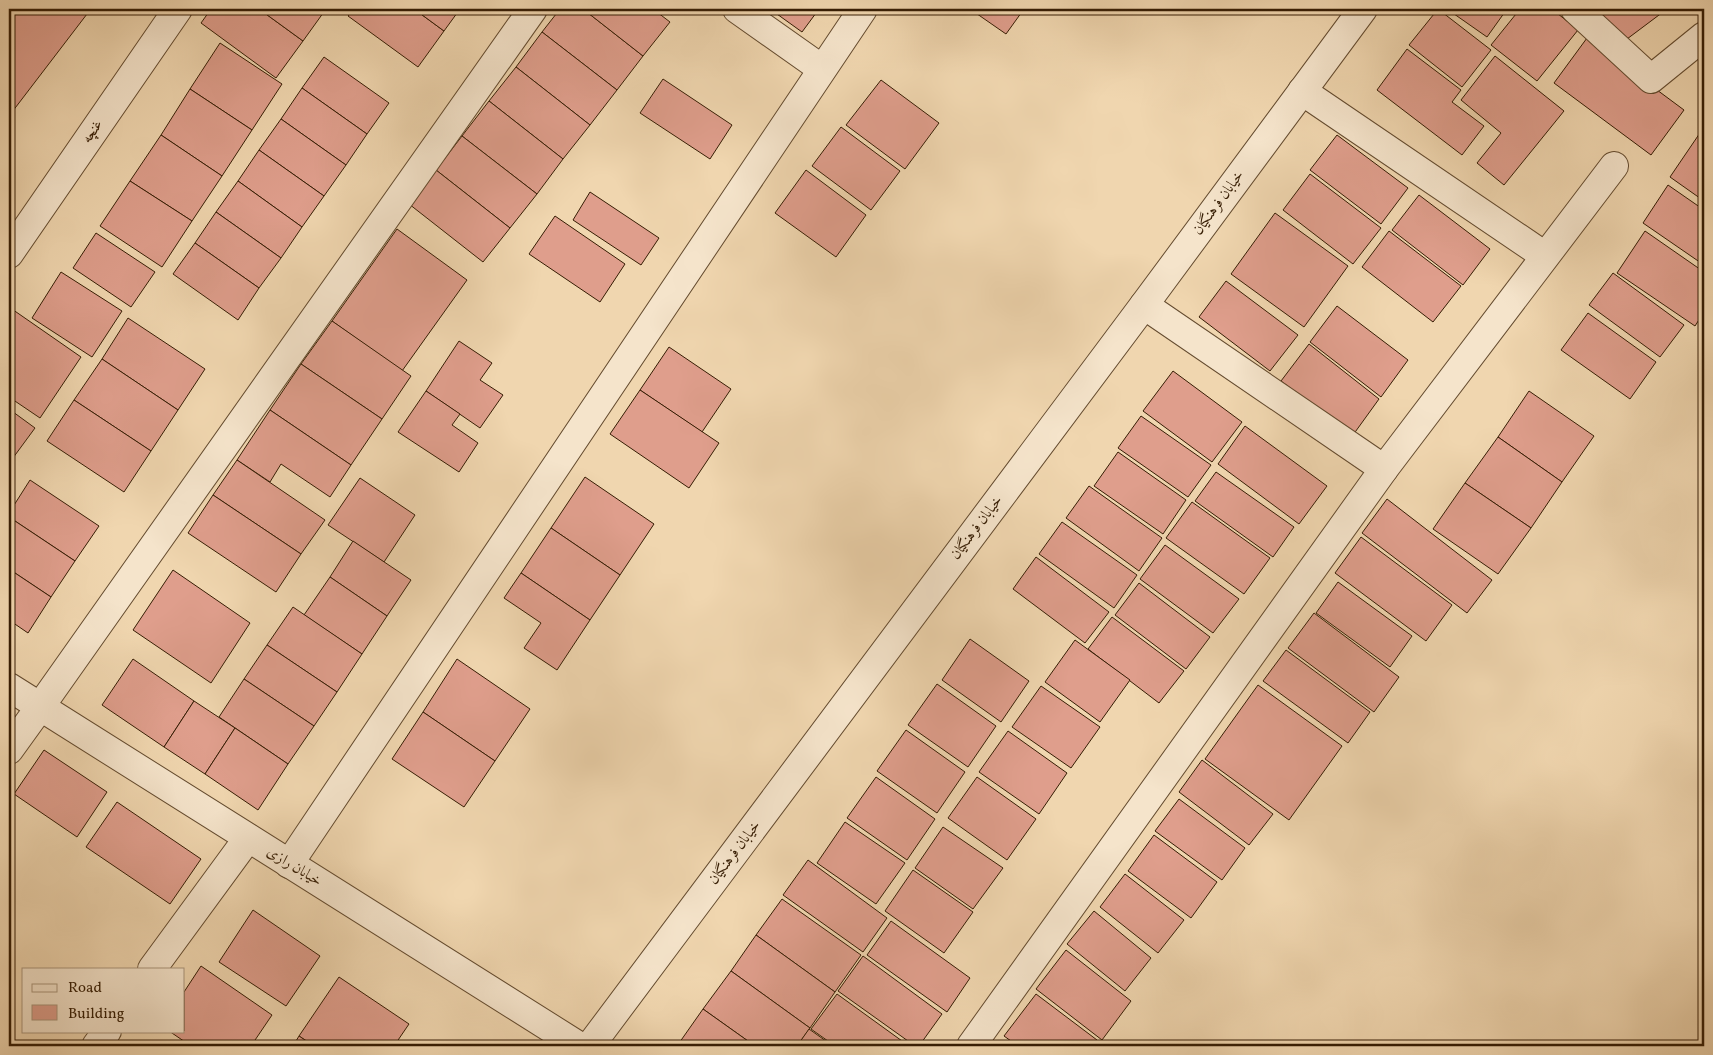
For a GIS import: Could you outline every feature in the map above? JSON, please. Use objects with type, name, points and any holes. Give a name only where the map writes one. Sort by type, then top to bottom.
[{"type":"street","name":"غنچه","points":[[9,254],[178,9]]},
{"type":"street","points":[[9,750],[533,9]]},
{"type":"street","points":[[737,9],[822,69]]},
{"type":"street","points":[[289,864],[863,9]]},
{"type":"street","name":"خیابان فرهنگیان","points":[[590,1046],[1363,9]]},
{"type":"street","points":[[1576,9],[1651,79],[1704,36]]},
{"type":"street","points":[[1302,91],[1545,256]]},
{"type":"street","points":[[971,1046],[1384,469],[1614,166]]},
{"type":"street","points":[[1144,305],[1384,469]]},
{"type":"street","name":"خیابان رازی","points":[[9,687],[579,1046]]},
{"type":"street","points":[[153,968],[248,838]]},
{"type":"street","points":[[96,1046],[106,1032]]},
{"type":"building","points":[[12,9],[79,9],[87,14],[9,116],[9,13]]},
{"type":"building","points":[[211,9],[259,9],[303,41],[276,78],[201,23]]},
{"type":"building","points":[[259,9],[326,9],[303,41]]},
{"type":"building","points":[[354,9],[414,9],[444,31],[418,67],[348,16]]},
{"type":"building","points":[[414,9],[460,9],[444,31]]},
{"type":"building","points":[[560,9],[583,9],[643,56],[617,90],[542,32]]},
{"type":"building","points":[[583,9],[653,9],[670,22],[643,56]]},
{"type":"building","points":[[770,9],[819,9],[802,32]]},
{"type":"building","points":[[970,9],[1024,9],[1006,34]]},
{"type":"building","points":[[1438,9],[1491,50],[1462,87],[1409,45]]},
{"type":"building","points":[[1447,9],[1507,9],[1487,37]]},
{"type":"building","points":[[1520,9],[1552,9],[1578,30],[1537,81],[1491,45]]},
{"type":"building","points":[[1598,9],[1667,9],[1623,42]]},
{"type":"building","points":[[542,32],[617,90],[590,125],[516,67]]},
{"type":"building","points":[[1587,38],[1684,110],[1651,155],[1554,83]]},
{"type":"building","points":[[220,43],[282,84],[252,130],[190,89]]},
{"type":"building","points":[[1407,49],[1461,90],[1452,102],[1484,126],[1462,155],[1377,90]]},
{"type":"building","points":[[1495,56],[1564,111],[1504,185],[1477,163],[1501,133],[1461,100]]},
{"type":"building","points":[[324,57],[389,103],[367,134],[302,88]]},
{"type":"building","points":[[516,67],[590,125],[563,159],[489,101]]},
{"type":"building","points":[[663,79],[732,125],[710,159],[640,113]]},
{"type":"building","points":[[881,80],[939,123],[905,169],[846,125]]},
{"type":"building","points":[[302,88],[367,134],[346,165],[281,119]]},
{"type":"building","points":[[190,89],[252,130],[222,176],[161,135]]},
{"type":"building","points":[[489,101],[563,159],[537,194],[462,136]]},
{"type":"building","points":[[281,119],[346,165],[324,196],[259,150]]},
{"type":"building","points":[[841,127],[900,171],[871,210],[812,166]]},
{"type":"building","points":[[1704,127],[1704,201],[1670,177]]},
{"type":"building","points":[[161,135],[222,176],[192,221],[130,181]]},
{"type":"building","points":[[1337,135],[1408,188],[1381,224],[1310,170]]},
{"type":"building","points":[[462,136],[537,194],[510,228],[436,170]]},
{"type":"building","points":[[259,150],[324,196],[302,227],[238,181]]},
{"type":"building","points":[[436,170],[510,228],[483,262],[409,204]]},
{"type":"building","points":[[806,170],[866,215],[836,257],[775,213]]},
{"type":"building","points":[[1310,174],[1381,228],[1353,264],[1283,210]]},
{"type":"building","points":[[130,181],[192,221],[162,267],[100,226]]},
{"type":"building","points":[[238,181],[302,227],[281,258],[216,212]]},
{"type":"building","points":[[1668,185],[1704,210],[1704,265],[1643,223]]},
{"type":"building","points":[[590,192],[659,238],[641,265],[573,220]]},
{"type":"building","points":[[1419,195],[1490,249],[1463,285],[1392,230]]},
{"type":"building","points":[[216,212],[281,258],[259,288],[195,243]]},
{"type":"building","points":[[1275,213],[1348,266],[1304,327],[1231,274]]},
{"type":"building","points":[[555,216],[625,264],[600,302],[529,254]]},
{"type":"building","points":[[397,229],[467,280],[402,371],[332,321]]},
{"type":"building","points":[[1389,231],[1461,286],[1433,322],[1362,267]]},
{"type":"building","points":[[1645,231],[1704,272],[1704,312],[1695,326],[1617,273]]},
{"type":"building","points":[[96,233],[155,272],[131,307],[73,268]]},
{"type":"building","points":[[195,243],[259,288],[238,320],[173,274]]},
{"type":"building","points":[[61,272],[122,311],[92,357],[32,318]]},
{"type":"building","points":[[1613,273],[1684,325],[1660,357],[1589,305]]},
{"type":"building","points":[[1226,281],[1298,335],[1270,371],[1199,317]]},
{"type":"building","points":[[1337,306],[1408,360],[1381,397],[1310,342]]},
{"type":"building","points":[[9,307],[81,357],[40,418],[9,397]]},
{"type":"building","points":[[1588,313],[1656,362],[1630,399],[1561,350]]},
{"type":"building","points":[[128,318],[205,369],[178,410],[102,359]]},
{"type":"building","points":[[332,321],[411,376],[382,419],[301,364]]},
{"type":"building","points":[[459,341],[492,363],[480,380],[503,395],[480,428],[426,391]]},
{"type":"building","points":[[1309,344],[1379,399],[1353,435],[1281,381]]},
{"type":"building","points":[[669,347],[731,389],[702,432],[640,390]]},
{"type":"building","points":[[102,359],[178,410],[151,451],[74,400]]},
{"type":"building","points":[[301,364],[382,419],[351,465],[270,410]]},
{"type":"building","points":[[1173,371],[1242,422],[1212,462],[1143,411]]},
{"type":"building","points":[[640,390],[719,443],[689,488],[610,434]]},
{"type":"building","points":[[426,391],[460,414],[452,425],[478,443],[459,472],[398,432]]},
{"type":"building","points":[[1529,391],[1594,436],[1562,482],[1498,437]]},
{"type":"building","points":[[74,400],[151,451],[124,492],[47,441]]},
{"type":"building","points":[[9,409],[35,428],[10,462],[9,462]]},
{"type":"building","points":[[270,410],[351,465],[330,497],[281,464],[270,482],[237,460]]},
{"type":"building","points":[[1141,416],[1211,465],[1188,497],[1118,448]]},
{"type":"building","points":[[1245,426],[1327,486],[1299,524],[1218,464]]},
{"type":"building","points":[[1498,437],[1562,482],[1531,528],[1465,483]]},
{"type":"building","points":[[1118,452],[1186,500],[1163,534],[1094,486]]},
{"type":"building","points":[[237,460],[325,520],[301,554],[213,495]]},
{"type":"building","points":[[1216,472],[1294,527],[1273,557],[1195,501]]},
{"type":"building","points":[[585,477],[654,524],[620,575],[551,528]]},
{"type":"building","points":[[360,478],[415,515],[384,562],[328,525]]},
{"type":"building","points":[[30,480],[99,526],[75,561],[9,517],[9,513]]},
{"type":"building","points":[[1465,483],[1531,528],[1498,574],[1433,529]]},
{"type":"building","points":[[1089,486],[1162,538],[1139,571],[1066,518]]},
{"type":"building","points":[[213,495],[301,554],[276,592],[188,533]]},
{"type":"building","points":[[1387,499],[1492,580],[1467,613],[1362,533]]},
{"type":"building","points":[[1192,502],[1270,558],[1244,594],[1166,538]]},
{"type":"building","points":[[9,517],[75,561],[51,597],[9,569]]},
{"type":"building","points":[[1062,522],[1137,575],[1114,608],[1039,554]]},
{"type":"building","points":[[551,528],[620,575],[590,620],[521,573]]},
{"type":"building","points":[[1361,537],[1452,605],[1426,641],[1335,573]]},
{"type":"building","points":[[353,541],[411,580],[387,616],[330,577]]},
{"type":"building","points":[[1165,545],[1239,599],[1213,633],[1140,579]]},
{"type":"building","points":[[1036,557],[1109,612],[1085,643],[1013,589]]},
{"type":"building","points":[[9,569],[51,597],[28,633],[9,620]]},
{"type":"building","points":[[173,570],[250,623],[211,683],[133,630]]},
{"type":"building","points":[[521,573],[590,620],[557,670],[524,648],[541,623],[504,598]]},
{"type":"building","points":[[330,577],[387,616],[362,654],[304,615]]},
{"type":"building","points":[[1338,582],[1412,636],[1390,667],[1316,613]]},
{"type":"building","points":[[1139,583],[1210,637],[1186,669],[1115,615]]},
{"type":"building","points":[[293,607],[362,654],[337,692],[267,645]]},
{"type":"building","points":[[1314,613],[1399,677],[1374,712],[1288,648]]},
{"type":"building","points":[[1112,617],[1184,671],[1159,703],[1088,649]]},
{"type":"building","points":[[970,639],[1029,681],[1001,722],[942,680]]},
{"type":"building","points":[[1075,640],[1130,680],[1100,722],[1045,682]]},
{"type":"building","points":[[267,645],[337,692],[314,726],[244,679]]},
{"type":"building","points":[[1286,650],[1370,712],[1348,743],[1263,681]]},
{"type":"building","points":[[133,659],[194,701],[164,747],[102,705]]},
{"type":"building","points":[[457,659],[530,709],[495,761],[423,712]]},
{"type":"building","points":[[244,679],[314,726],[288,764],[219,717]]},
{"type":"building","points":[[937,684],[996,726],[968,767],[908,725]]},
{"type":"building","points":[[1258,685],[1342,746],[1289,820],[1205,759]]},
{"type":"building","points":[[1041,686],[1100,727],[1071,768],[1012,727]]},
{"type":"building","points":[[194,701],[235,728],[205,774],[164,747]]},
{"type":"building","points":[[423,712],[495,761],[464,807],[392,759]]},
{"type":"building","points":[[235,728],[288,764],[258,810],[205,774]]},
{"type":"building","points":[[906,730],[965,772],[937,813],[877,771]]},
{"type":"building","points":[[1008,731],[1067,773],[1039,814],[979,772]]},
{"type":"building","points":[[44,750],[107,792],[77,837],[14,794]]},
{"type":"building","points":[[1202,760],[1273,814],[1249,845],[1179,792]]},
{"type":"building","points":[[876,777],[935,819],[907,860],[847,818]]},
{"type":"building","points":[[977,777],[1036,819],[1007,860],[948,818]]},
{"type":"building","points":[[1179,799],[1245,848],[1222,880],[1155,831]]},
{"type":"building","points":[[117,802],[201,859],[170,904],[86,847]]},
{"type":"building","points":[[845,822],[905,863],[876,904],[817,863]]},
{"type":"building","points":[[943,827],[1003,868],[973,909],[915,868]]},
{"type":"building","points":[[1154,835],[1217,882],[1191,918],[1128,871]]},
{"type":"building","points":[[808,860],[887,918],[863,952],[783,895]]},
{"type":"building","points":[[913,870],[973,912],[944,953],[885,911]]},
{"type":"building","points":[[1125,874],[1184,920],[1158,953],[1100,907]]},
{"type":"building","points":[[782,899],[861,955],[835,992],[756,935]]},
{"type":"building","points":[[253,910],[320,956],[286,1006],[219,962]]},
{"type":"building","points":[[1094,911],[1151,958],[1125,991],[1067,944]]},
{"type":"building","points":[[891,921],[970,978],[947,1012],[867,955]]},
{"type":"building","points":[[756,935],[835,992],[810,1028],[731,971]]},
{"type":"building","points":[[1066,950],[1131,1001],[1102,1040],[1036,989]]},
{"type":"building","points":[[863,956],[942,1014],[919,1046],[915,1046],[838,991]]},
{"type":"building","points":[[201,966],[272,1015],[251,1046],[191,1046],[170,1032],[185,1032],[185,990]]},
{"type":"building","points":[[731,971],[810,1028],[797,1046],[755,1046],[703,1009]]},
{"type":"building","points":[[339,977],[409,1024],[394,1046],[314,1046],[299,1036]]},
{"type":"building","points":[[837,994],[909,1046],[835,1046],[811,1029]]},
{"type":"building","points":[[1036,994],[1097,1040],[1093,1046],[1018,1046],[1004,1036]]},
{"type":"building","points":[[703,1009],[755,1046],[677,1046]]},
{"type":"building","points":[[809,1029],[833,1046],[797,1046]]},
{"type":"building","points":[[299,1036],[314,1046],[293,1046]]}]
